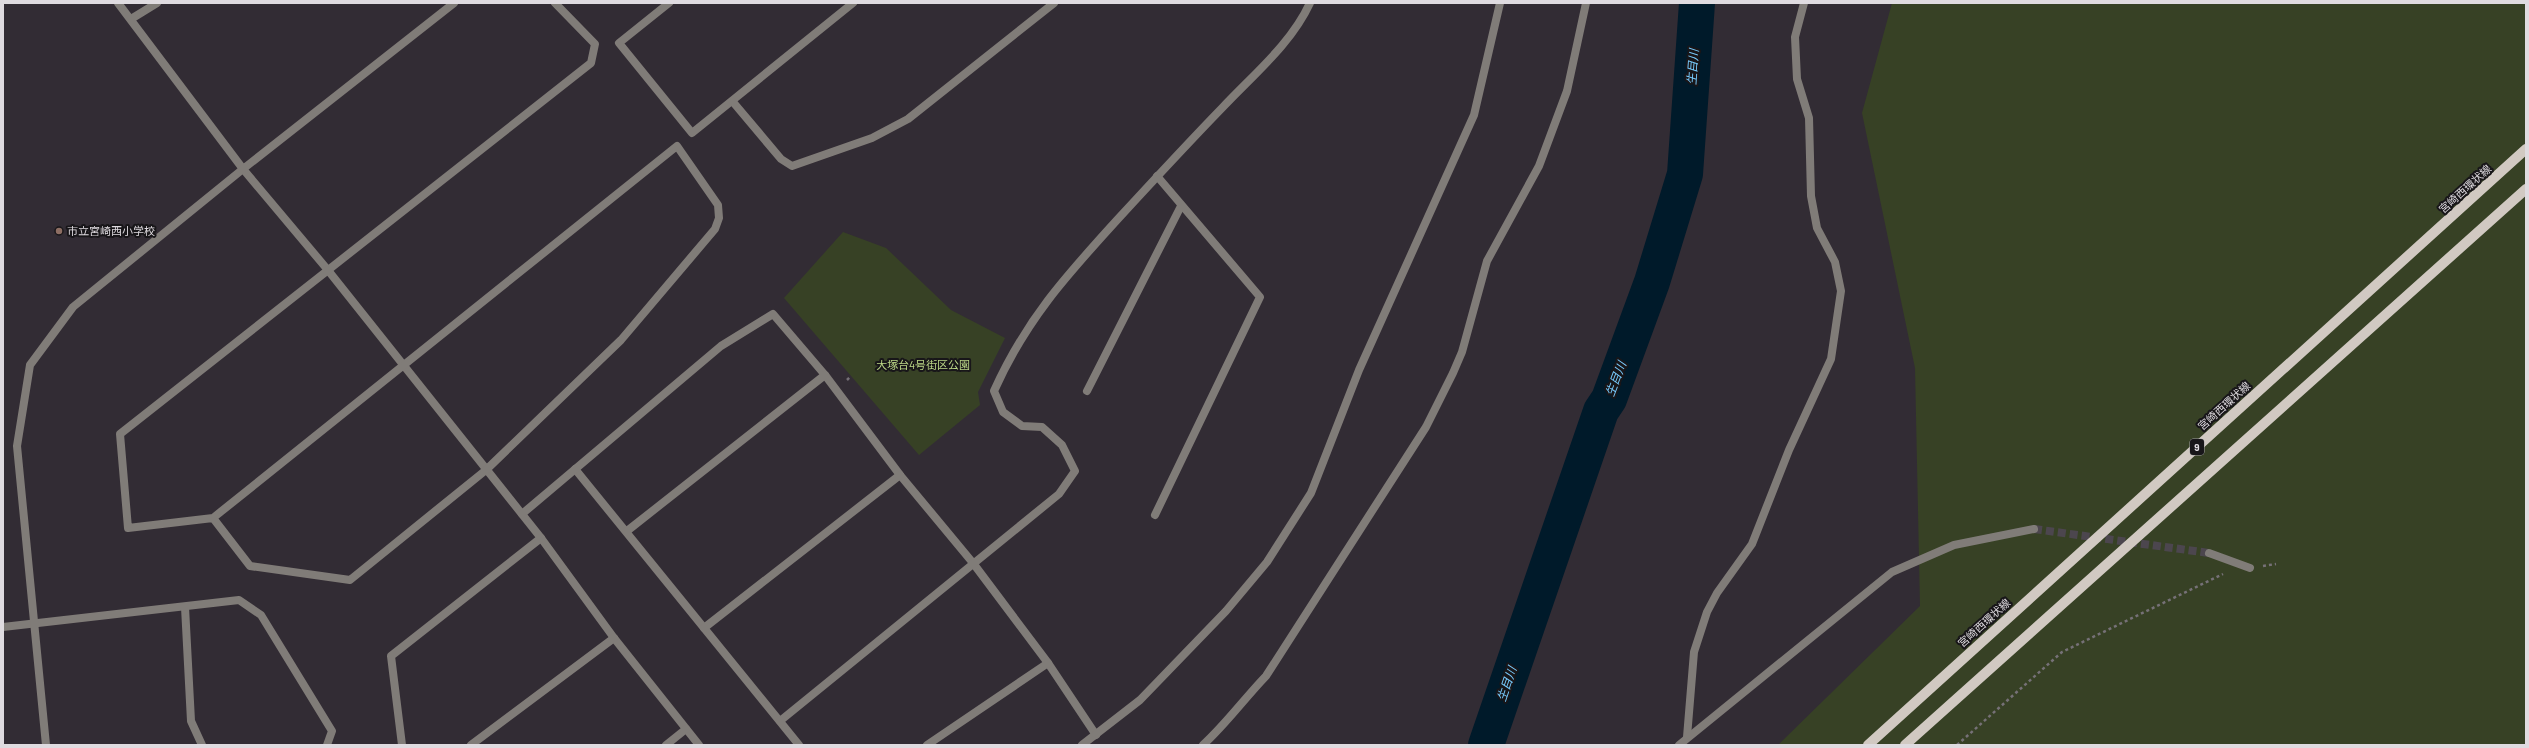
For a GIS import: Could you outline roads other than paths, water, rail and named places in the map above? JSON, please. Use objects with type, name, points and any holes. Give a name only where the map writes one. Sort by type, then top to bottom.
[{"type":"main road","name":"宮崎西環状線","points":[[1868,745],[2526,149]]},
{"type":"main road","name":"9","points":[[1905,745],[2526,189]]},
{"type":"street","points":[[118,3],[243,169],[328,269],[522,514],[614,638],[699,745]]},
{"type":"street","points":[[131,19],[157,3]]},
{"type":"street","points":[[46,745],[36,622],[17,446],[30,365],[73,308],[243,169],[454,3]]},
{"type":"street","points":[[213,518],[250,566],[350,580],[486,470],[621,340],[715,229],[719,218],[718,205],[677,146],[213,518],[128,528],[120,434],[328,269],[591,64],[594,44],[555,3]]},
{"type":"street","points":[[668,3],[619,43],[692,133],[733,102],[854,3]]},
{"type":"street","points":[[733,102],[781,159],[792,166],[872,138],[908,119],[1054,3]]},
{"type":"street","points":[[780,721],[1059,494],[1075,471],[1062,445],[1042,427],[1022,426],[1003,412],[994,391],[1010,355],[1038,310],[1064,278],[1157,176],[1282,46],[1303,19],[1310,3]]},
{"type":"street","points":[[1082,745],[1140,700],[1226,611],[1267,562],[1311,493],[1359,370],[1474,115],[1500,3]]},
{"type":"street","points":[[1203,745],[1222,728],[1266,676],[1426,427],[1462,352],[1487,261],[1539,166],[1566,91],[1586,3]]},
{"type":"street","points":[[1687,737],[1694,652],[1707,612],[1717,593],[1752,544],[1789,450],[1831,359],[1841,291],[1835,262],[1816,228],[1812,196],[1809,118],[1797,79],[1795,38],[1804,3]]},
{"type":"street","points":[[1155,515],[1260,297],[1157,176]]},
{"type":"street","points":[[1087,391],[1181,206]]},
{"type":"street","points":[[522,514],[721,346],[773,314],[825,374],[900,475],[973,563],[1048,663],[1096,735]]},
{"type":"street","points":[[627,531],[825,374]]},
{"type":"street","points":[[575,469],[627,531],[799,745]]},
{"type":"street","points":[[704,628],[900,475]]},
{"type":"street","points":[[1679,745],[1892,572],[1954,545],[2034,530]]},
{"type":"street","points":[[402,745],[391,656],[541,538]]},
{"type":"street","points":[[2209,553],[2250,568]]},
{"type":"street","points":[[3,627],[36,622],[239,600],[261,615],[332,732],[327,745]]},
{"type":"street","points":[[185,607],[191,721],[202,745]]},
{"type":"street","points":[[471,745],[614,638]]},
{"type":"street","points":[[927,745],[1048,663]]},
{"type":"street","points":[[666,745],[686,729]]},
{"type":"waterway","name":"生目川","points":[[1486,745],[1601,411],[1609,399],[1652,282],[1685,174],[1697,3]]},
{"type":"tunnel","points":[[2034,529],[2209,553]]},
{"type":"place","name":"市立宮崎西小学校","points":[[59,231]]},
{"type":"park label","name":"大塚台4号街区公園","points":[[923,365]]}]
